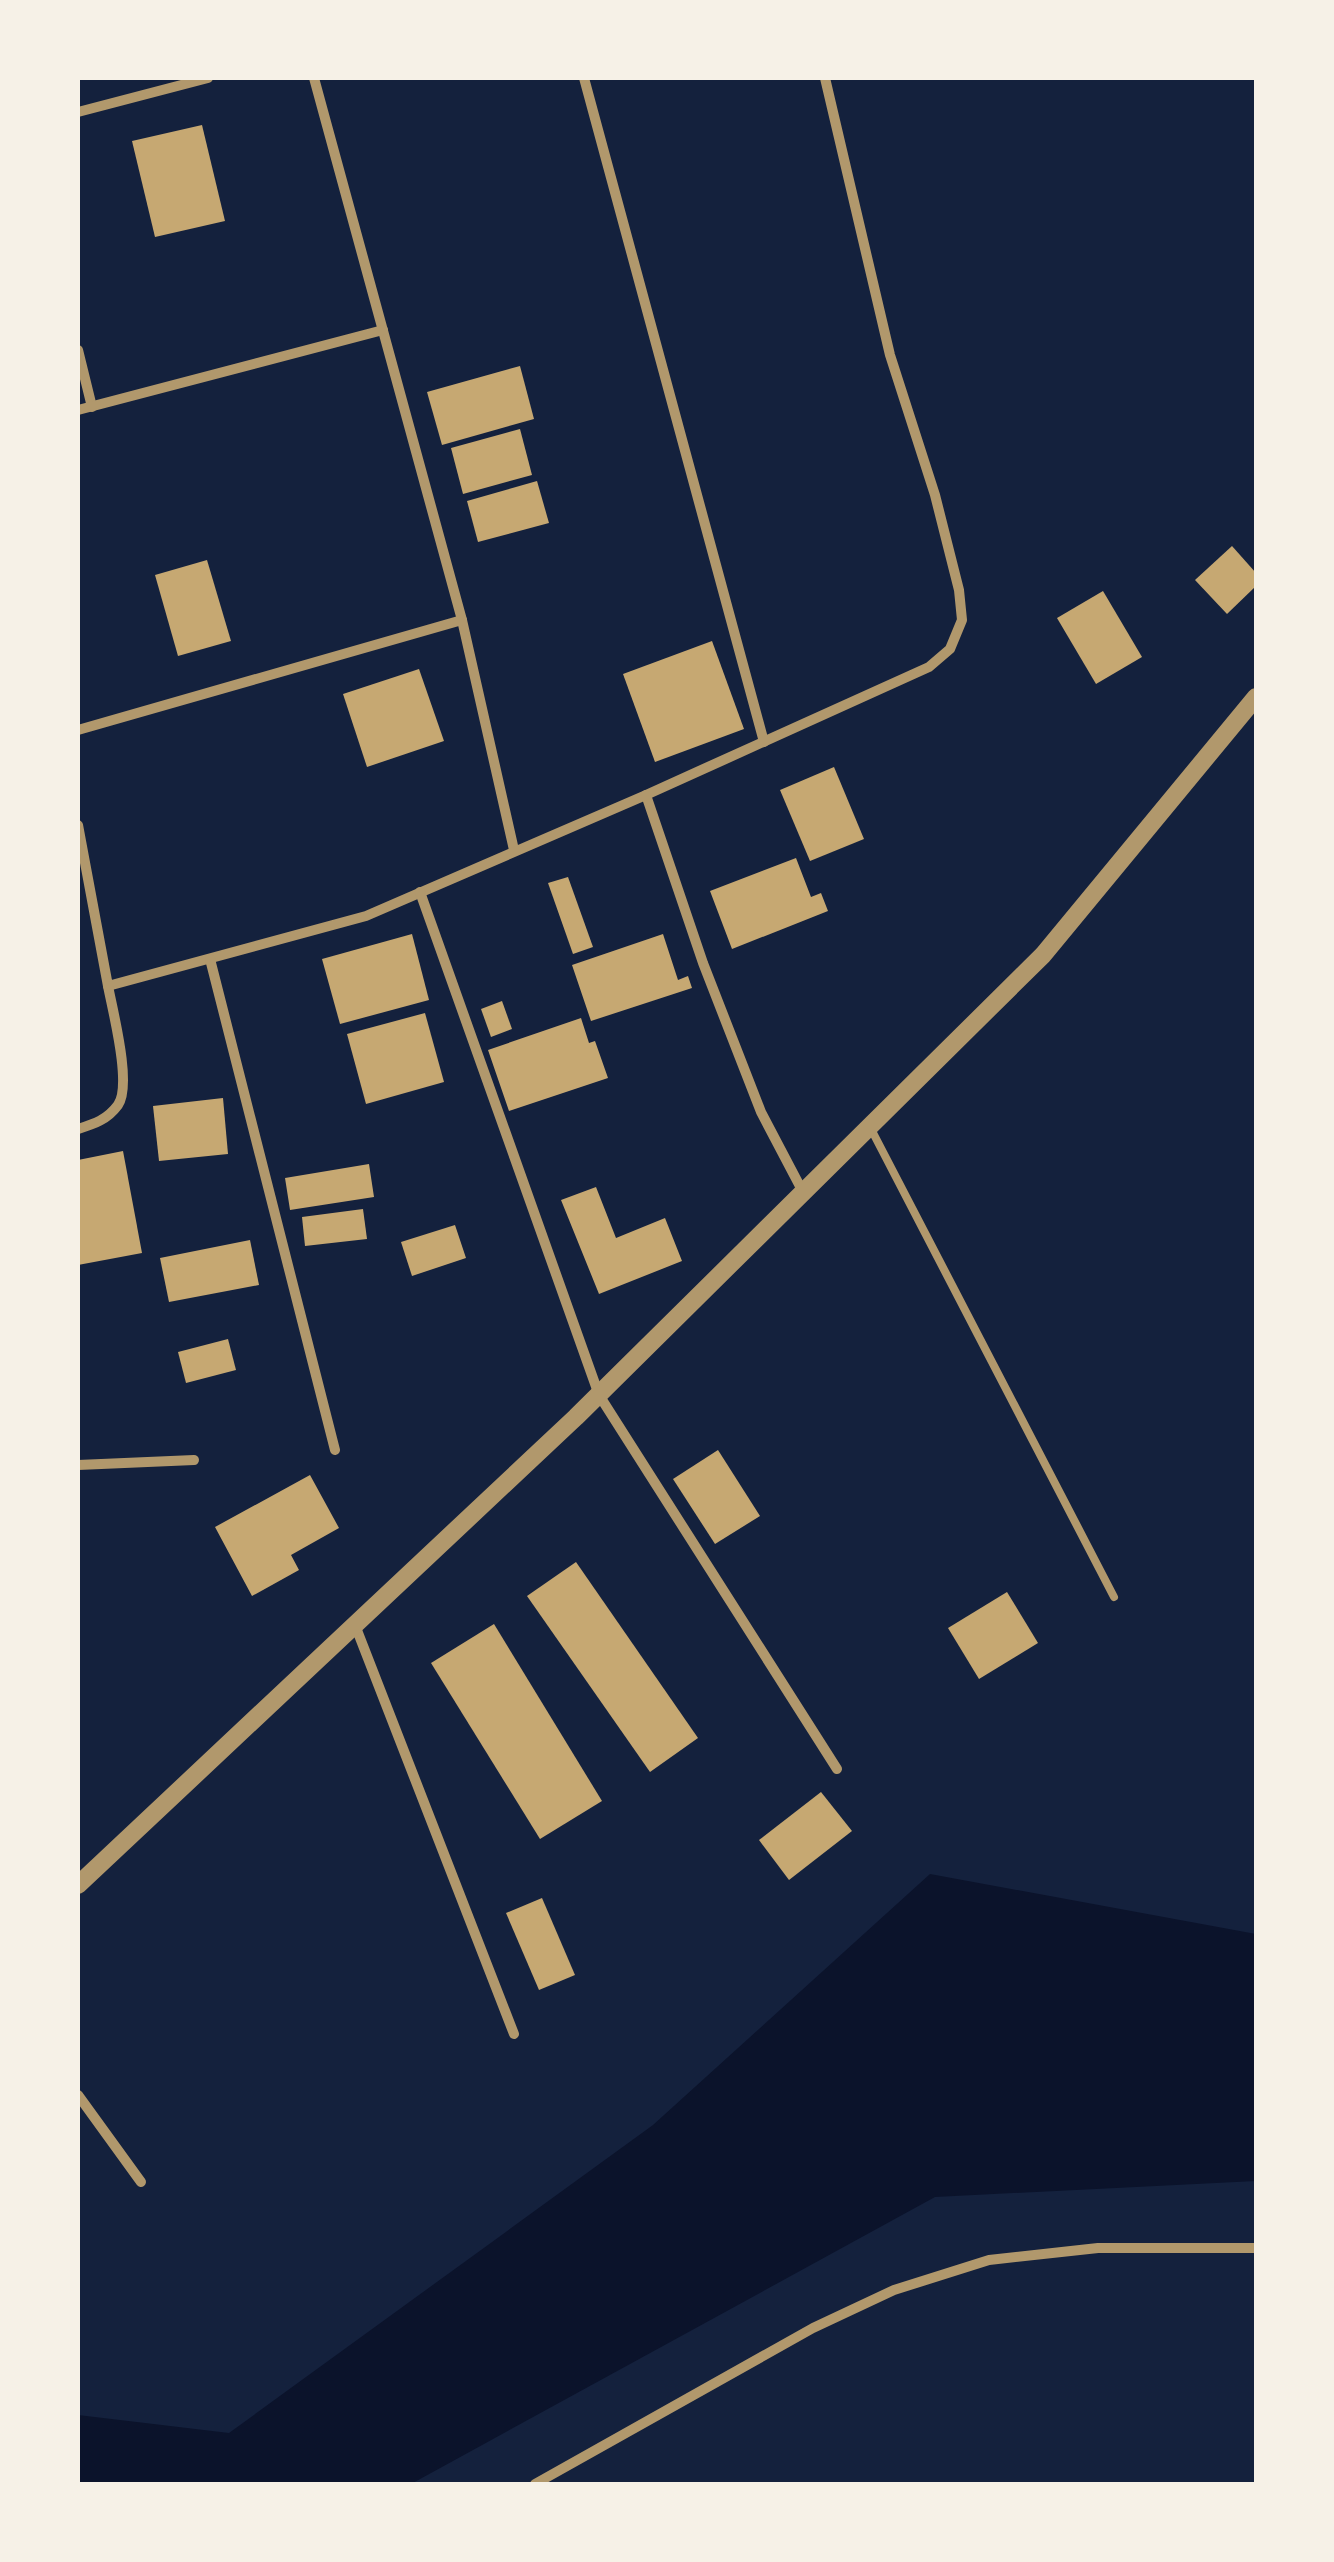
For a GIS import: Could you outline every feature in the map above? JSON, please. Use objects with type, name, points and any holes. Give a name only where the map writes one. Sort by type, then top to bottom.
[{"type":"street","points":[[78,112],[208,78]]},
{"type":"street","points":[[314,78],[462,620],[514,850]]},
{"type":"street","points":[[584,78],[764,742]]},
{"type":"street","points":[[108,986],[366,916],[929,667],[950,649],[962,620],[959,590],[935,495],[890,355],[824,78]]},
{"type":"street","points":[[78,410],[383,330]]},
{"type":"street","points":[[78,350],[92,406]]},
{"type":"street","points":[[78,730],[462,620]]},
{"type":"street","points":[[78,1886],[599,1395],[1043,955],[1256,697]]},
{"type":"street","points":[[646,795],[703,962],[761,1112],[803,1192]]},
{"type":"street","points":[[78,826],[123,1075],[121,1102],[104,1120],[78,1129]]},
{"type":"street","points":[[420,892],[599,1395],[837,1769]]},
{"type":"street","points":[[210,958],[335,1450]]},
{"type":"street","points":[[78,1465],[194,1460]]},
{"type":"street","points":[[355,1625],[514,2034]]},
{"type":"street","points":[[78,2095],[140,2182]]},
{"type":"street","points":[[538,2484],[813,2328],[894,2290],[989,2260],[1098,2248],[1256,2248]]},
{"type":"lane","points":[[870,1127],[1114,1596]]},
{"type":"water","points":[[930,1874],[1256,1934],[1256,2181],[935,2197],[411,2484],[78,2484],[78,2415],[229,2433],[653,2125]]},
{"type":"building","points":[[202,125],[225,221],[155,237],[132,141]]},
{"type":"building","points":[[520,366],[534,419],[442,445],[427,392]]},
{"type":"building","points":[[520,429],[532,475],[463,494],[451,448]]},
{"type":"building","points":[[537,481],[549,523],[478,542],[467,501]]},
{"type":"building","points":[[1232,546],[1256,573],[1256,586],[1227,614],[1195,580]]},
{"type":"building","points":[[207,560],[231,641],[178,656],[155,575]]},
{"type":"building","points":[[1103,591],[1142,657],[1096,684],[1057,618]]},
{"type":"building","points":[[712,641],[744,729],[655,762],[623,674]]},
{"type":"building","points":[[419,669],[444,741],[367,767],[343,694]]},
{"type":"building","points":[[834,767],[864,839],[810,861],[780,790]]},
{"type":"building","points":[[796,858],[811,897],[821,893],[828,911],[732,949],[710,891]]},
{"type":"building","points":[[568,877],[593,947],[573,954],[548,883]]},
{"type":"building","points":[[412,934],[429,1000],[340,1024],[322,959]]},
{"type":"building","points":[[663,934],[678,980],[688,976],[692,988],[591,1021],[572,965]]},
{"type":"building","points":[[502,1001],[512,1029],[491,1037],[481,1009]]},
{"type":"building","points":[[425,1013],[444,1082],[366,1104],[347,1034]]},
{"type":"building","points":[[581,1018],[589,1043],[595,1041],[608,1078],[509,1111],[488,1050]]},
{"type":"building","points":[[223,1098],[228,1154],[159,1161],[153,1106]]},
{"type":"building","points":[[123,1151],[142,1253],[78,1265],[78,1160]]},
{"type":"building","points":[[369,1164],[374,1197],[290,1210],[285,1178]]},
{"type":"building","points":[[596,1187],[616,1238],[665,1218],[682,1261],[599,1294],[561,1200]]},
{"type":"building","points":[[363,1209],[367,1239],[305,1246],[302,1217]]},
{"type":"building","points":[[455,1225],[466,1258],[412,1276],[401,1242]]},
{"type":"building","points":[[250,1240],[259,1285],[169,1302],[160,1258]]},
{"type":"building","points":[[228,1339],[236,1370],[186,1383],[178,1352]]},
{"type":"building","points":[[718,1450],[760,1516],[715,1544],[673,1479]]},
{"type":"building","points":[[310,1475],[339,1528],[291,1555],[299,1570],[252,1596],[215,1527]]},
{"type":"building","points":[[576,1562],[698,1738],[650,1772],[527,1596]]},
{"type":"building","points":[[1007,1592],[1038,1643],[979,1679],[948,1628]]},
{"type":"building","points":[[494,1624],[602,1801],[540,1839],[431,1663]]},
{"type":"building","points":[[821,1792],[852,1831],[789,1880],[759,1840]]},
{"type":"building","points":[[542,1898],[575,1975],[539,1990],[506,1913]]}]
